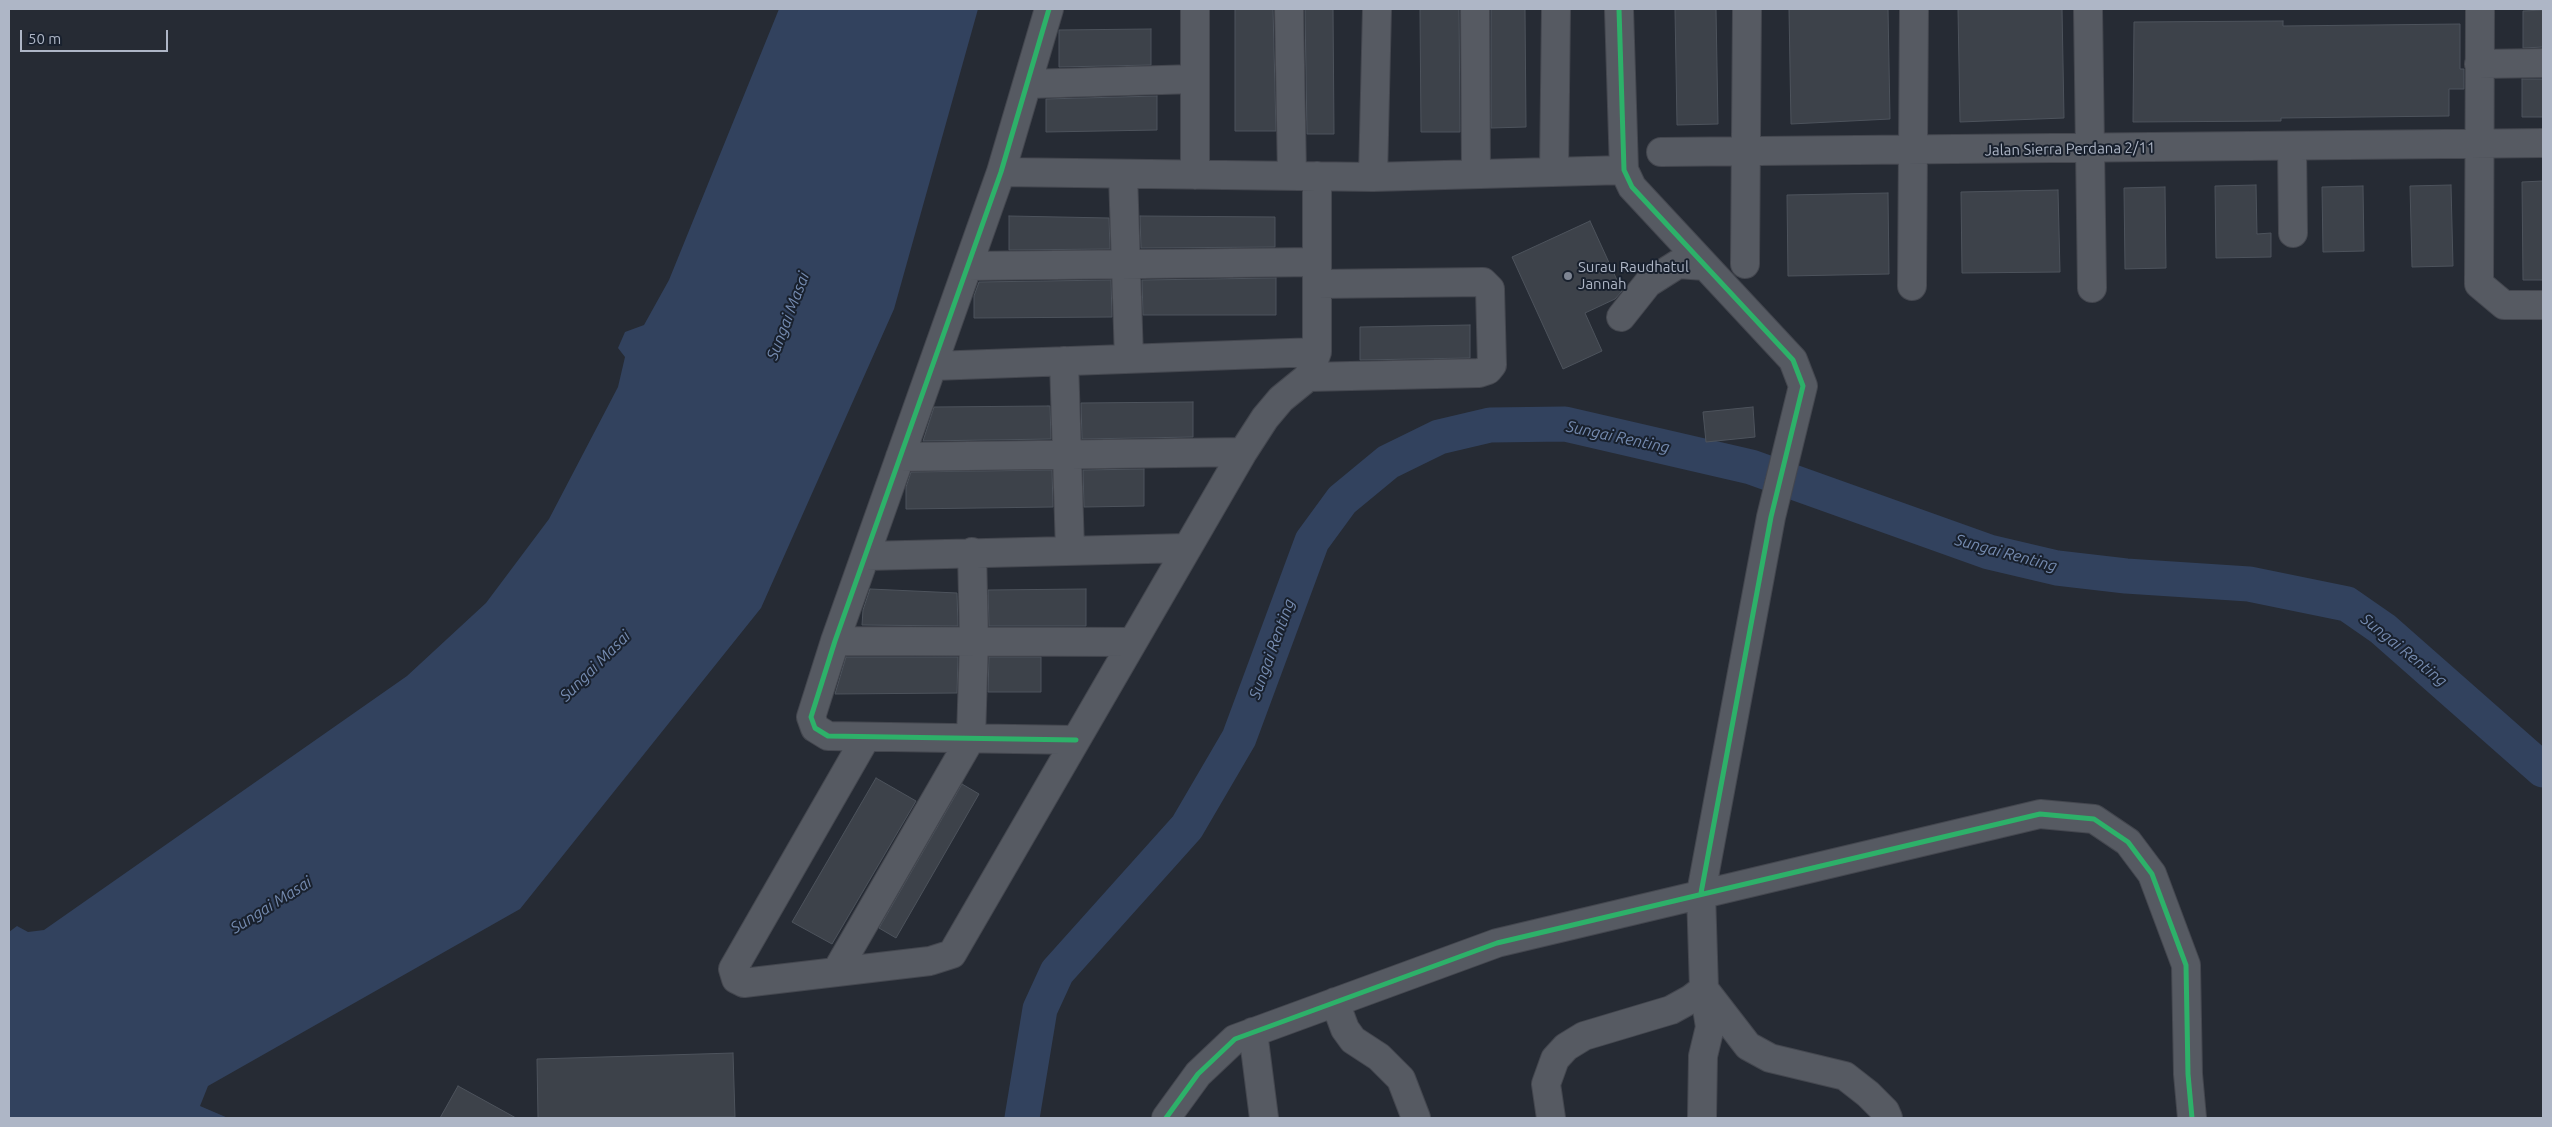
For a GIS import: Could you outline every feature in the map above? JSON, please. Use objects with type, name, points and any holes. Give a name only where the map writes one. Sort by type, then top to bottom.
[{"type":"street","points":[[1049,9],[1002,172],[835,641],[811,717],[816,728],[828,736],[865,739],[971,738],[1076,740]]},
{"type":"street","points":[[1195,9],[1195,175]]},
{"type":"street","points":[[865,739],[733,969],[736,979],[744,983],[930,961],[952,954],[1243,452],[1265,418],[1281,399],[1308,377],[1317,352],[1317,273],[1304,176],[1289,9]]},
{"type":"street","points":[[1373,177],[1378,9]]},
{"type":"street","points":[[1475,9],[1476,174]]},
{"type":"street","points":[[1554,172],[1556,9]]},
{"type":"street","points":[[1619,9],[1624,170],[1632,187],[1793,360],[1803,386],[1771,517],[1701,893],[1704,988],[1710,1027],[1703,1056],[1702,1118]]},
{"type":"street","points":[[1745,264],[1747,9]]},
{"type":"street","points":[[1912,286],[1914,9]]},
{"type":"street","points":[[2088,9],[2092,288]]},
{"type":"street","points":[[2480,9],[2478,284],[2504,305],[2543,305]]},
{"type":"street","points":[[2479,64],[2543,63]]},
{"type":"street","points":[[1027,84],[1195,79]]},
{"type":"street","name":"Jalan Sierra Perdana 2/11","points":[[1661,152],[1913,151],[2543,143]]},
{"type":"street","points":[[2292,147],[2293,233]]},
{"type":"street","points":[[1002,172],[1373,177],[1624,170]]},
{"type":"street","points":[[1123,174],[1129,359]]},
{"type":"street","points":[[968,266],[1126,264],[1483,282],[1488,285],[1491,295],[1492,365],[1488,370],[1479,373],[1308,377]]},
{"type":"street","points":[[1621,317],[1648,283],[1678,264],[1705,266]]},
{"type":"street","points":[[933,366],[1317,352]]},
{"type":"street","points":[[1252,354],[1272,371],[1281,399]]},
{"type":"street","points":[[1064,361],[1070,550]]},
{"type":"street","points":[[900,457],[1243,452]]},
{"type":"street","points":[[866,556],[1187,548]]},
{"type":"street","points":[[836,972],[971,738],[974,640],[972,552]]},
{"type":"street","points":[[835,641],[1132,642]]},
{"type":"street","points":[[1166,1118],[1198,1074],[1235,1039],[1497,943],[2040,814],[2094,819],[2128,842],[2152,874],[2186,965],[2188,1074],[2192,1118]]},
{"type":"street","points":[[1551,1118],[1546,1084],[1554,1059],[1566,1047],[1584,1036],[1672,1010],[1691,1000],[1704,988]]},
{"type":"street","points":[[1704,988],[1748,1046],[1770,1058],[1845,1076],[1886,1111],[1888,1118]]},
{"type":"street","points":[[1335,1002],[1345,1030],[1352,1040],[1379,1057],[1401,1079],[1416,1118]]},
{"type":"street","points":[[1253,1032],[1264,1118]]},
{"type":"water","name":"Sungai Masai","points":[[779,9],[978,9],[894,309],[761,608],[520,909],[208,1086],[200,1106],[228,1118],[9,1118],[9,932],[17,926],[28,932],[44,930],[407,676],[486,603],[549,519],[618,387],[625,357],[618,348],[625,332],[644,325],[669,280]]},
{"type":"building","points":[[1235,9],[1273,9],[1276,131],[1235,131]]},
{"type":"building","points":[[1305,9],[1333,9],[1334,134],[1307,134]]},
{"type":"building","points":[[1420,9],[1459,9],[1460,132],[1421,132]]},
{"type":"building","points":[[1491,9],[1525,9],[1526,127],[1491,128]]},
{"type":"building","points":[[1675,9],[1716,9],[1718,124],[1677,125]]},
{"type":"building","points":[[1789,9],[1888,9],[1890,119],[1791,124]]},
{"type":"building","points":[[1958,9],[2062,9],[2064,118],[1960,122]]},
{"type":"building","points":[[2543,10],[2543,47],[2523,48],[2523,11]]},
{"type":"building","points":[[2283,21],[2283,26],[2460,24],[2460,69],[2464,69],[2464,89],[2449,89],[2449,116],[2281,118],[2281,121],[2133,122],[2134,22]]},
{"type":"building","points":[[1151,29],[1151,65],[1059,67],[1059,30]]},
{"type":"building","points":[[2522,79],[2543,79],[2543,117],[2522,117]]},
{"type":"building","points":[[1157,96],[1157,130],[1046,132],[1046,99]]},
{"type":"building","points":[[2543,181],[2543,280],[2523,280],[2522,182]]},
{"type":"building","points":[[2256,185],[2257,234],[2271,233],[2271,257],[2216,258],[2215,186]]},
{"type":"building","points":[[2451,185],[2453,266],[2412,267],[2410,186]]},
{"type":"building","points":[[2363,186],[2364,251],[2323,252],[2322,187]]},
{"type":"building","points":[[2165,187],[2166,268],[2125,269],[2124,188]]},
{"type":"building","points":[[2058,190],[2060,272],[1962,273],[1961,192]]},
{"type":"building","points":[[1888,193],[1889,274],[1788,276],[1787,195]]},
{"type":"building","points":[[1009,216],[1109,218],[1110,249],[1009,250]]},
{"type":"building","points":[[1140,216],[1275,217],[1275,247],[1141,248]]},
{"type":"building","name":"Surau Raudhatul Jannah","points":[[1590,221],[1622,291],[1615,299],[1585,313],[1602,351],[1563,369],[1512,257]]},
{"type":"building","points":[[1276,278],[1276,315],[1143,315],[1142,280]]},
{"type":"building","points":[[1111,280],[1112,317],[974,318],[974,296],[979,282]]},
{"type":"building","points":[[1470,325],[1470,358],[1360,360],[1360,327]]},
{"type":"building","points":[[1193,402],[1193,437],[1082,439],[1081,403]]},
{"type":"building","points":[[1050,406],[1051,439],[923,441],[934,407]]},
{"type":"building","points":[[1753,407],[1755,437],[1706,442],[1703,412]]},
{"type":"building","points":[[1144,469],[1144,506],[1084,507],[1083,470]]},
{"type":"building","points":[[1052,470],[1053,507],[906,509],[906,487],[911,472]]},
{"type":"building","points":[[870,589],[957,593],[958,626],[862,625],[863,610]]},
{"type":"building","points":[[1086,589],[1086,626],[989,626],[988,590]]},
{"type":"building","points":[[846,657],[958,657],[957,693],[835,694]]},
{"type":"building","points":[[989,657],[1041,657],[1041,692],[988,692]]},
{"type":"building","points":[[876,778],[916,801],[832,944],[792,922]]},
{"type":"building","points":[[962,784],[979,794],[896,938],[879,928]]},
{"type":"building","points":[[733,1053],[735,1117],[538,1118],[537,1059]]},
{"type":"building","points":[[458,1086],[516,1118],[440,1118]]},
{"type":"waterway","name":"Sungai Renting","points":[[1022,1118],[1040,1009],[1057,972],[1187,827],[1239,738],[1312,541],[1342,500],[1388,462],[1439,437],[1490,425],[1565,424],[1751,467],[1989,552],[2057,568],[2126,576],[2249,584],[2347,604],[2383,629],[2543,770]]},
{"type":"cycle path","points":[[1049,9],[1001,172],[835,641],[811,717],[815,728],[828,736],[1076,740]]},
{"type":"cycle path","points":[[1619,9],[1624,170],[1632,187],[1793,360],[1803,386],[1771,517],[1701,893]]},
{"type":"cycle path","points":[[1166,1118],[1198,1074],[1235,1039],[1497,943],[2040,814],[2094,819],[2128,842],[2152,874],[2186,965],[2188,1074],[2192,1118]]},
{"type":"place","name":"Surau Raudhatul Jannah","points":[[1568,276]]}]
